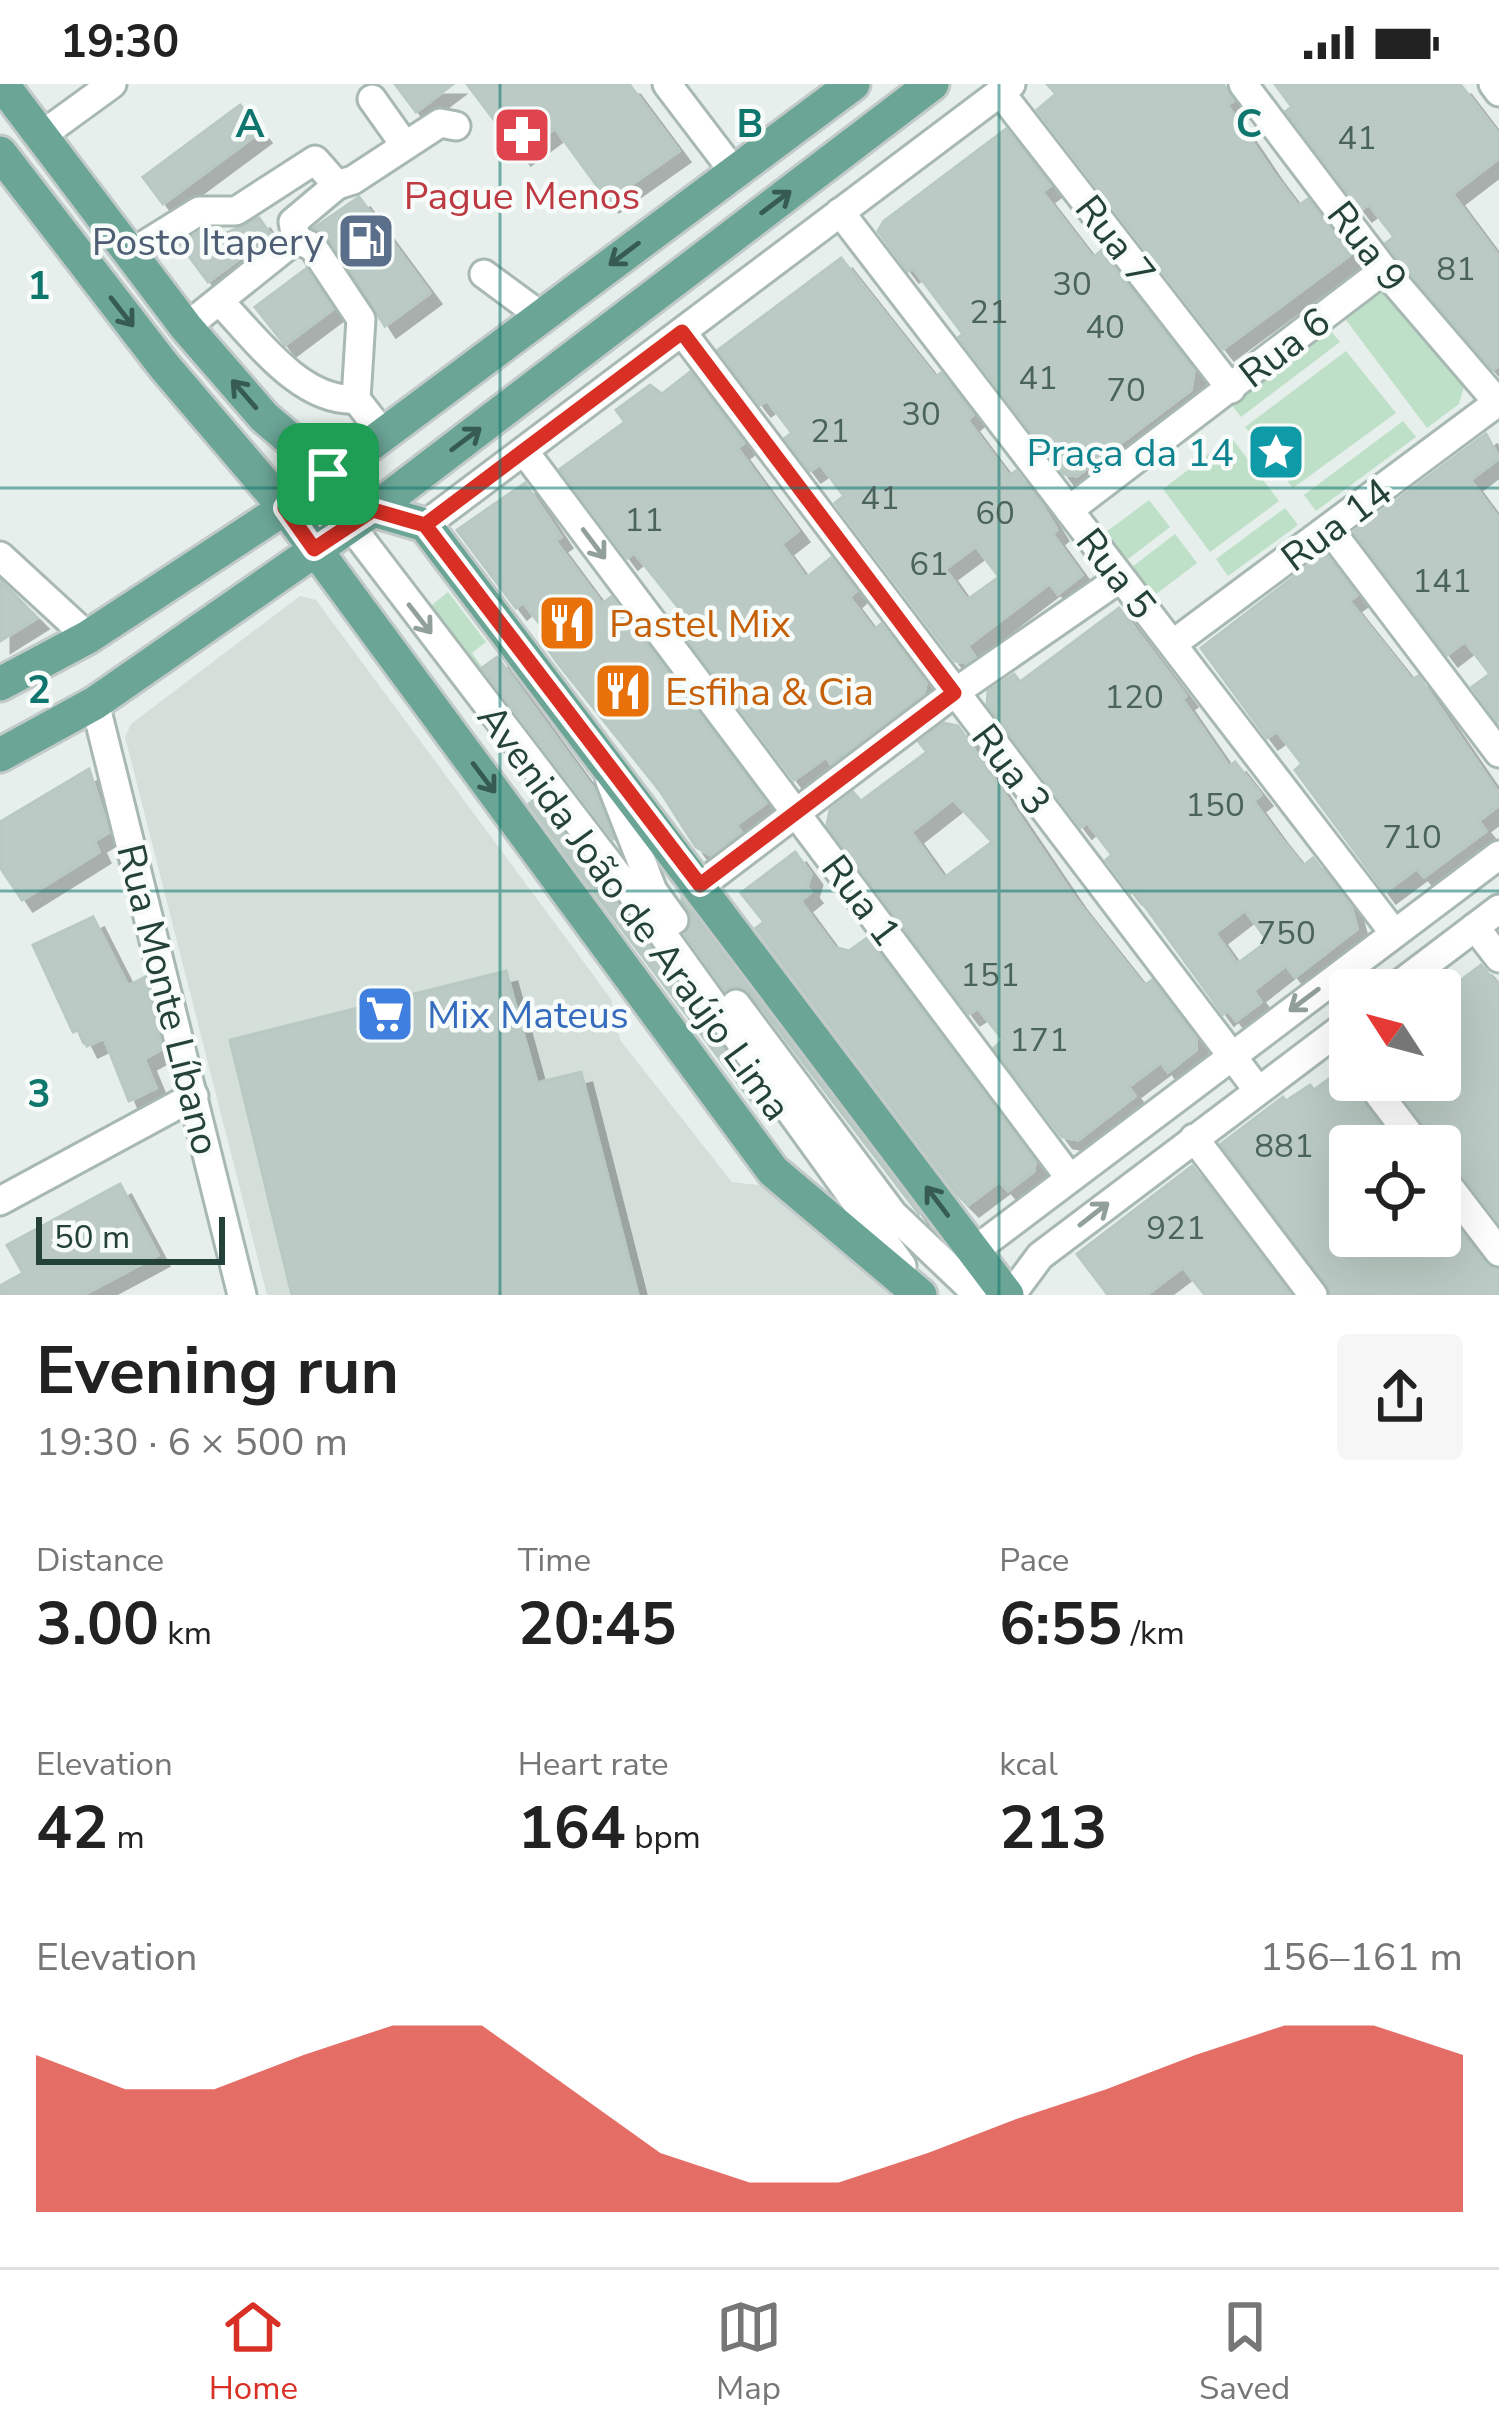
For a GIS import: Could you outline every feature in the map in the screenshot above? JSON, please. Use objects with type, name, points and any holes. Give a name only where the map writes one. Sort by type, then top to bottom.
[{"type":"main road","points":[[2,84],[186,327],[264,417],[328,474],[361,517],[425,525]]},
{"type":"main road","points":[[0,684],[88,637],[285,508],[853,84]]},
{"type":"main road","points":[[0,754],[95,704],[361,517],[932,84]]},
{"type":"main road","name":"Avenida João de Araújo Lima","points":[[0,153],[164,366],[285,508],[773,1171],[925,1295]]},
{"type":"main road","name":"Avenida João de Araújo Lima","points":[[425,525],[1009,1295]]},
{"type":"street","points":[[42,135],[112,84]]},
{"type":"street","points":[[667,84],[734,172]]},
{"type":"street","name":"Rua 9","points":[[1243,84],[1384,270],[1498,403]]},
{"type":"street","points":[[1492,84],[1499,92]]},
{"type":"street","points":[[425,525],[1006,88]]},
{"type":"street","name":"Rua 7","points":[[1006,88],[1231,388]]},
{"type":"street","points":[[371,99],[404,144]]},
{"type":"street","points":[[296,239],[293,222],[337,185],[440,123],[457,125]]},
{"type":"street","points":[[130,254],[199,212],[236,211],[314,160],[337,185]]},
{"type":"street","name":"Rua 5","points":[[841,212],[1394,933]]},
{"type":"street","points":[[186,327],[296,239]]},
{"type":"street","points":[[296,239],[313,247],[361,319],[356,399],[383,434]]},
{"type":"street","name":"Rua 6","points":[[1069,510],[1384,270]]},
{"type":"street","points":[[484,274],[541,316]]},
{"type":"street","points":[[219,301],[298,380],[336,400],[356,399]]},
{"type":"street","name":"Rua 3","points":[[682,332],[1257,1089]]},
{"type":"street","name":"Rua 14","points":[[1174,644],[1498,403]]},
{"type":"street","name":"Rua 1","points":[[524,451],[1069,1177]]},
{"type":"street","points":[[285,508],[361,517],[869,1225],[925,1295]]},
{"type":"street","points":[[1330,530],[1499,753]]},
{"type":"street","points":[[0,556],[88,637]]},
{"type":"street","points":[[700,885],[954,693],[1118,579]]},
{"type":"street","name":"Rua Monte Líbano","points":[[95,704],[242,1295]]},
{"type":"street","points":[[600,754],[653,891],[893,1214],[978,1295]]},
{"type":"street","points":[[974,1251],[1499,856]]},
{"type":"street","points":[[1420,969],[1499,909]]},
{"type":"street","points":[[1475,927],[1499,958]]},
{"type":"street","points":[[1009,1295],[1040,1256],[1257,1089],[1329,1047]]},
{"type":"street","points":[[0,1201],[194,1096]]},
{"type":"street","points":[[1384,1101],[1402,1125]]},
{"type":"street","points":[[1194,1138],[1313,1295]]},
{"type":"street","points":[[1461,1202],[1499,1252]]},
{"type":"shaded area","points":[[300,596],[316,600],[611,999],[620,1040],[732,1182],[766,1186],[889,1295],[267,1295],[125,737],[131,724]]},
{"type":"green space","points":[[1375,286],[1392,287],[1466,380],[1459,404],[1427,428],[1340,312]]},
{"type":"green space","points":[[1325,324],[1340,342],[1241,417],[1227,399]]},
{"type":"green space","points":[[1346,351],[1396,413],[1293,488],[1245,427]]},
{"type":"green space","points":[[1403,421],[1416,437],[1316,511],[1304,495]]},
{"type":"green space","points":[[1231,437],[1279,501],[1210,552],[1163,489]]},
{"type":"green space","points":[[1149,500],[1170,527],[1123,563],[1102,535]]},
{"type":"green space","points":[[1285,508],[1298,525],[1228,576],[1216,559]]},
{"type":"green space","points":[[1175,534],[1197,563],[1151,598],[1128,570]]},
{"type":"green space","points":[[448,592],[486,642],[472,653],[482,667],[477,672],[427,609]]},
{"type":"building","points":[[395,84],[453,84],[416,112]]},
{"type":"building","points":[[467,84],[629,84],[679,151],[608,201],[555,128],[520,154]]},
{"type":"building","points":[[1047,84],[1223,84],[1233,101],[1227,105],[1273,173],[1298,206],[1308,199],[1350,255],[1223,349],[1037,110],[1056,94]]},
{"type":"building","points":[[1275,84],[1460,84],[1499,135],[1499,158],[1452,194],[1499,257],[1499,365],[1493,370],[1398,259],[1386,243],[1394,237],[1369,204],[1361,210],[1286,111],[1292,107]]},
{"type":"building","points":[[240,105],[260,132],[163,204],[143,177]]},
{"type":"building","points":[[1006,129],[1050,186],[1042,192],[1093,258],[1101,251],[1194,371],[1191,390],[1077,476],[1064,474],[959,337],[963,334],[913,268],[908,271],[878,231],[884,221]]},
{"type":"building","points":[[359,197],[430,293],[385,326],[328,237],[314,228]]},
{"type":"building","points":[[259,218],[271,235],[208,282],[180,244],[203,230],[211,240]]},
{"type":"building","points":[[841,258],[935,377],[941,373],[973,415],[967,420],[1009,476],[1016,471],[1082,575],[1058,594],[1050,583],[967,646],[975,657],[966,663],[955,661],[835,503],[844,496],[820,464],[810,471],[785,438],[792,433],[767,400],[760,405],[718,350]],"holes":[[[976,546],[999,577],[967,600],[945,569]]]},
{"type":"building","points":[[306,269],[333,309],[285,345],[255,307]]},
{"type":"building","points":[[690,372],[744,443],[737,448],[798,531],[781,544],[806,578],[831,558],[856,591],[849,597],[874,630],[881,624],[926,683],[924,693],[831,764],[826,757],[794,780],[676,624],[686,617],[634,552],[627,558],[560,469],[625,422],[616,410],[650,385],[662,394]]},
{"type":"building","points":[[1486,434],[1499,458],[1470,480],[1499,519],[1497,721],[1472,687],[1490,674],[1465,641],[1447,655],[1354,532]]},
{"type":"building","points":[[525,483],[561,537],[555,541],[602,604],[611,597],[766,803],[736,825],[741,832],[711,855],[696,847],[660,791],[557,662],[546,646],[553,641],[523,602],[516,608],[457,530]]},
{"type":"building","points":[[1325,553],[1357,595],[1349,601],[1412,680],[1418,676],[1499,794],[1499,805],[1478,821],[1486,831],[1424,877],[1417,868],[1385,892],[1295,770],[1302,764],[1277,731],[1267,738],[1201,648]]},
{"type":"building","points":[[0,580],[37,618],[0,641]]},
{"type":"building","points":[[1119,608],[1186,696],[1182,699],[1229,767],[1235,762],[1261,795],[1253,801],[1277,834],[1303,866],[1313,858],[1351,907],[1357,929],[1295,977],[1286,965],[1253,991],[1261,1002],[1236,1021],[1228,1010],[1223,1014],[1106,860],[1112,855],[1087,822],[1081,827],[987,704],[988,691],[1014,674],[1020,682]],"holes":[[[1245,910],[1268,941],[1237,964],[1215,933]]]},
{"type":"building","points":[[497,657],[595,791],[614,840],[482,668]]},
{"type":"building","points":[[944,723],[958,726],[1076,900],[1144,986],[1152,980],[1196,1038],[1196,1050],[1168,1072],[1161,1062],[1128,1087],[1135,1096],[1078,1140],[1062,1137],[994,1048],[1003,1040],[978,1008],[969,1014],[827,825],[830,810],[853,792],[861,801],[927,752],[919,742]],"holes":[[[953,799],[992,842],[944,878],[911,832]]]},
{"type":"building","points":[[89,769],[109,832],[94,841],[99,852],[22,900],[0,867],[0,822]]},
{"type":"building","points":[[536,798],[762,1102],[756,1107],[529,804]]},
{"type":"building","points":[[795,852],[811,874],[807,887],[811,892],[800,901],[834,947],[849,951],[867,938],[1035,1162],[1034,1171],[1008,1191],[1000,1181],[968,1205],[957,1194],[756,928],[764,922],[741,893]]},
{"type":"building","points":[[682,900],[920,1215],[750,993],[735,986],[725,990],[685,934],[692,919]]},
{"type":"building","points":[[93,917],[128,986],[145,977],[162,1049],[144,1059],[156,1088],[129,1101],[104,1038],[87,1046],[79,1030],[73,1032],[33,945]]},
{"type":"building","points":[[1481,965],[1499,986],[1499,1222],[1461,1173],[1461,1125],[1424,1125],[1407,1101],[1461,1101],[1461,980]]},
{"type":"building","points":[[506,971],[537,1083],[581,1072],[638,1295],[292,1295],[230,1040]]},
{"type":"building","points":[[1329,1079],[1329,1101],[1361,1101],[1379,1125],[1329,1125],[1329,1257],[1461,1257],[1461,1232],[1485,1263],[1499,1270],[1499,1295],[1331,1295],[1221,1144],[1283,1097],[1286,1101],[1310,1085],[1314,1090]]},
{"type":"building","points":[[1192,1166],[1290,1295],[1205,1295],[1183,1267],[1146,1295],[1108,1295],[1077,1254]]},
{"type":"building","points":[[120,1184],[158,1255],[83,1295],[0,1295],[0,1286],[23,1273],[7,1245]]},
{"type":"place","name":"Pague Menos","points":[[522,135]]},
{"type":"place","name":"Posto Itapery","points":[[366,241]]},
{"type":"place","name":"Praça da 14","points":[[1276,452]]},
{"type":"place","name":"Pastel Mix","points":[[567,623]]},
{"type":"place","name":"Esfiha & Cia","points":[[623,691]]},
{"type":"place","name":"Mix Mateus","points":[[385,1014]]},
{"type":"route","points":[[328,474],[285,508],[314,549],[373,510],[425,525],[700,885],[954,693],[682,332],[425,525],[373,510],[328,474]]}]
